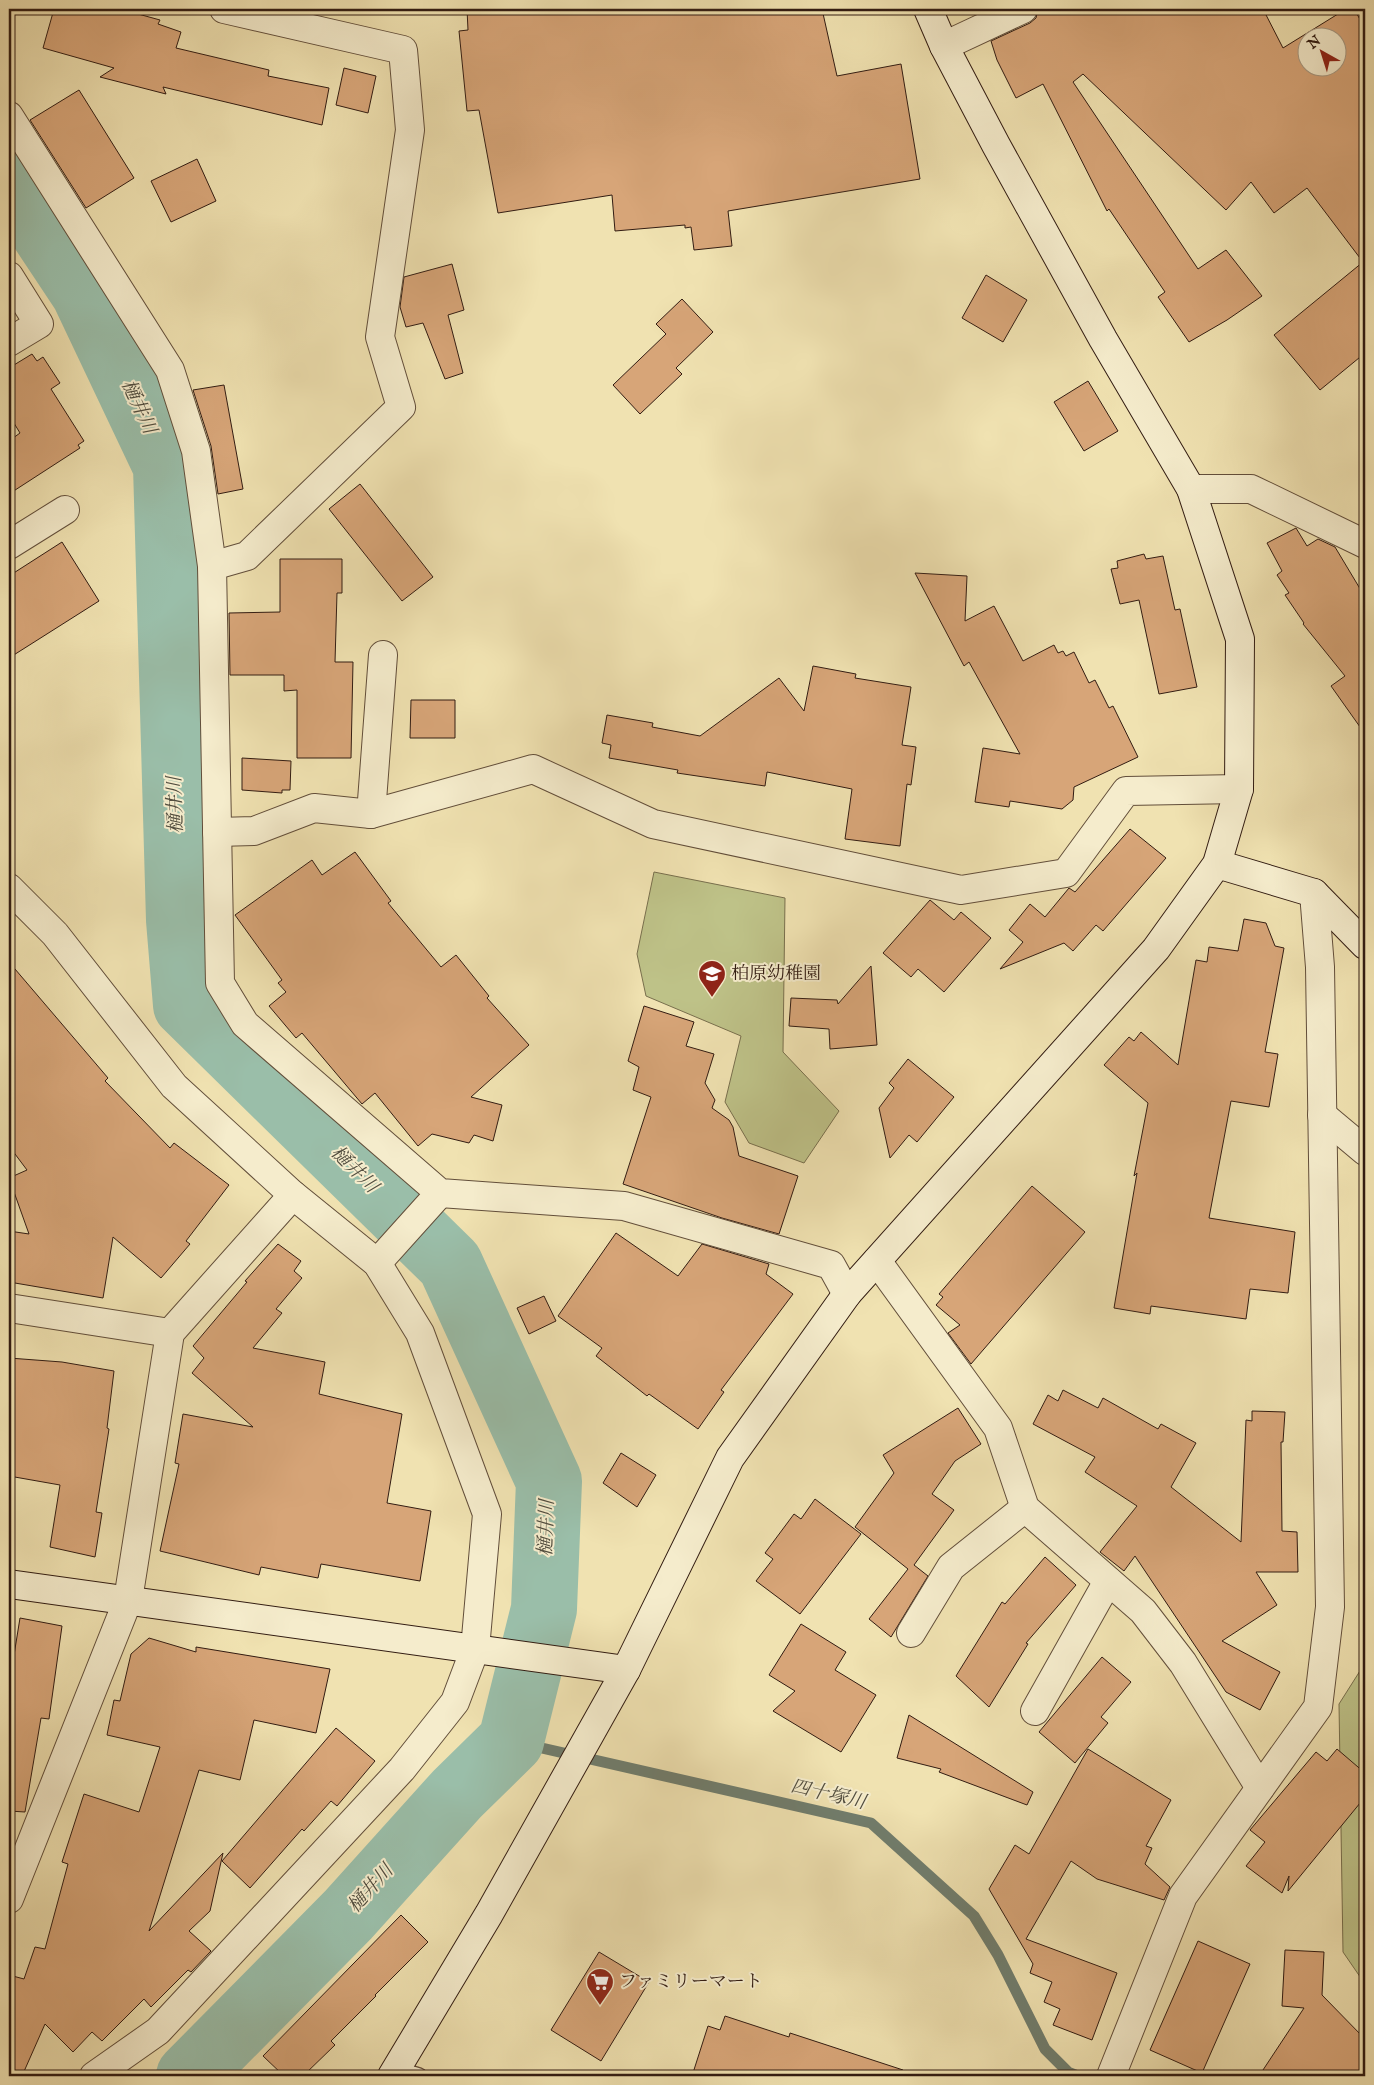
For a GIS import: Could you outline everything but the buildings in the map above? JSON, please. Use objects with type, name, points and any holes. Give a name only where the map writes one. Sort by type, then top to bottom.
[{"type":"street","points":[[212,566],[247,556],[401,407],[380,337],[410,130],[403,50],[224,9]]},
{"type":"street","points":[[402,2074],[626,1670],[730,1458],[847,1294],[1156,949],[1217,864],[1239,789],[1240,639],[1191,489],[1103,339],[944,46],[928,9]]},
{"type":"street","points":[[944,46],[1023,9]]},
{"type":"street","points":[[9,116],[170,370],[196,451],[212,566],[220,983],[245,1024],[440,1193],[624,1206],[830,1265],[847,1294]]},
{"type":"street","points":[[9,276],[39,324],[9,342]]},
{"type":"street","points":[[1191,489],[1251,489],[1365,544]]},
{"type":"street","points":[[9,545],[65,510]]},
{"type":"street","points":[[371,814],[383,655]]},
{"type":"street","points":[[217,832],[254,831],[314,808],[371,814],[532,769],[653,824],[961,890],[1066,873],[1126,791],[1239,789]]},
{"type":"street","points":[[1217,864],[1314,893],[1365,945]]},
{"type":"street","points":[[9,888],[54,934],[174,1086],[293,1195],[378,1263],[420,1332],[487,1514],[486,1650],[455,1702],[402,1769],[158,2031],[94,2076]]},
{"type":"street","points":[[1111,2076],[1183,1896],[1318,1707],[1330,1607],[1320,967],[1314,893]]},
{"type":"street","points":[[1322,1115],[1365,1151]]},
{"type":"street","points":[[378,1263],[440,1193]]},
{"type":"street","points":[[9,1899],[21,1837],[128,1600],[170,1332],[293,1195]]},
{"type":"street","points":[[877,1261],[998,1428],[1025,1508],[1143,1611],[1183,1663],[1260,1788]]},
{"type":"street","points":[[9,1308],[170,1332]]},
{"type":"street","points":[[911,1633],[952,1567],[1025,1508]]},
{"type":"street","points":[[1036,1710],[1108,1581]]},
{"type":"street","points":[[9,1584],[626,1670]]},
{"type":"green space","points":[[654,872],[785,898],[783,1052],[839,1111],[804,1163],[749,1143],[725,1102],[741,1036],[646,996],[637,954]]},
{"type":"green space","points":[[1365,1663],[1365,1984],[1343,1952],[1339,1704]]},
{"type":"waterway","name":"樋井川","points":[[9,180],[84,293],[166,466],[179,920],[186,1005],[450,1264],[549,1481],[544,1609],[511,1741],[457,1794],[348,1915],[189,2076]]},
{"type":"waterway","name":"四十塚川","points":[[511,1741],[871,1823],[974,1916],[998,1955],[1045,2049],[1068,2072],[1078,2076]]},
{"type":"place","name":"柏原幼稚園","points":[[712,998]]},
{"type":"place","name":"ファミリーマート","points":[[600,2006]]}]
